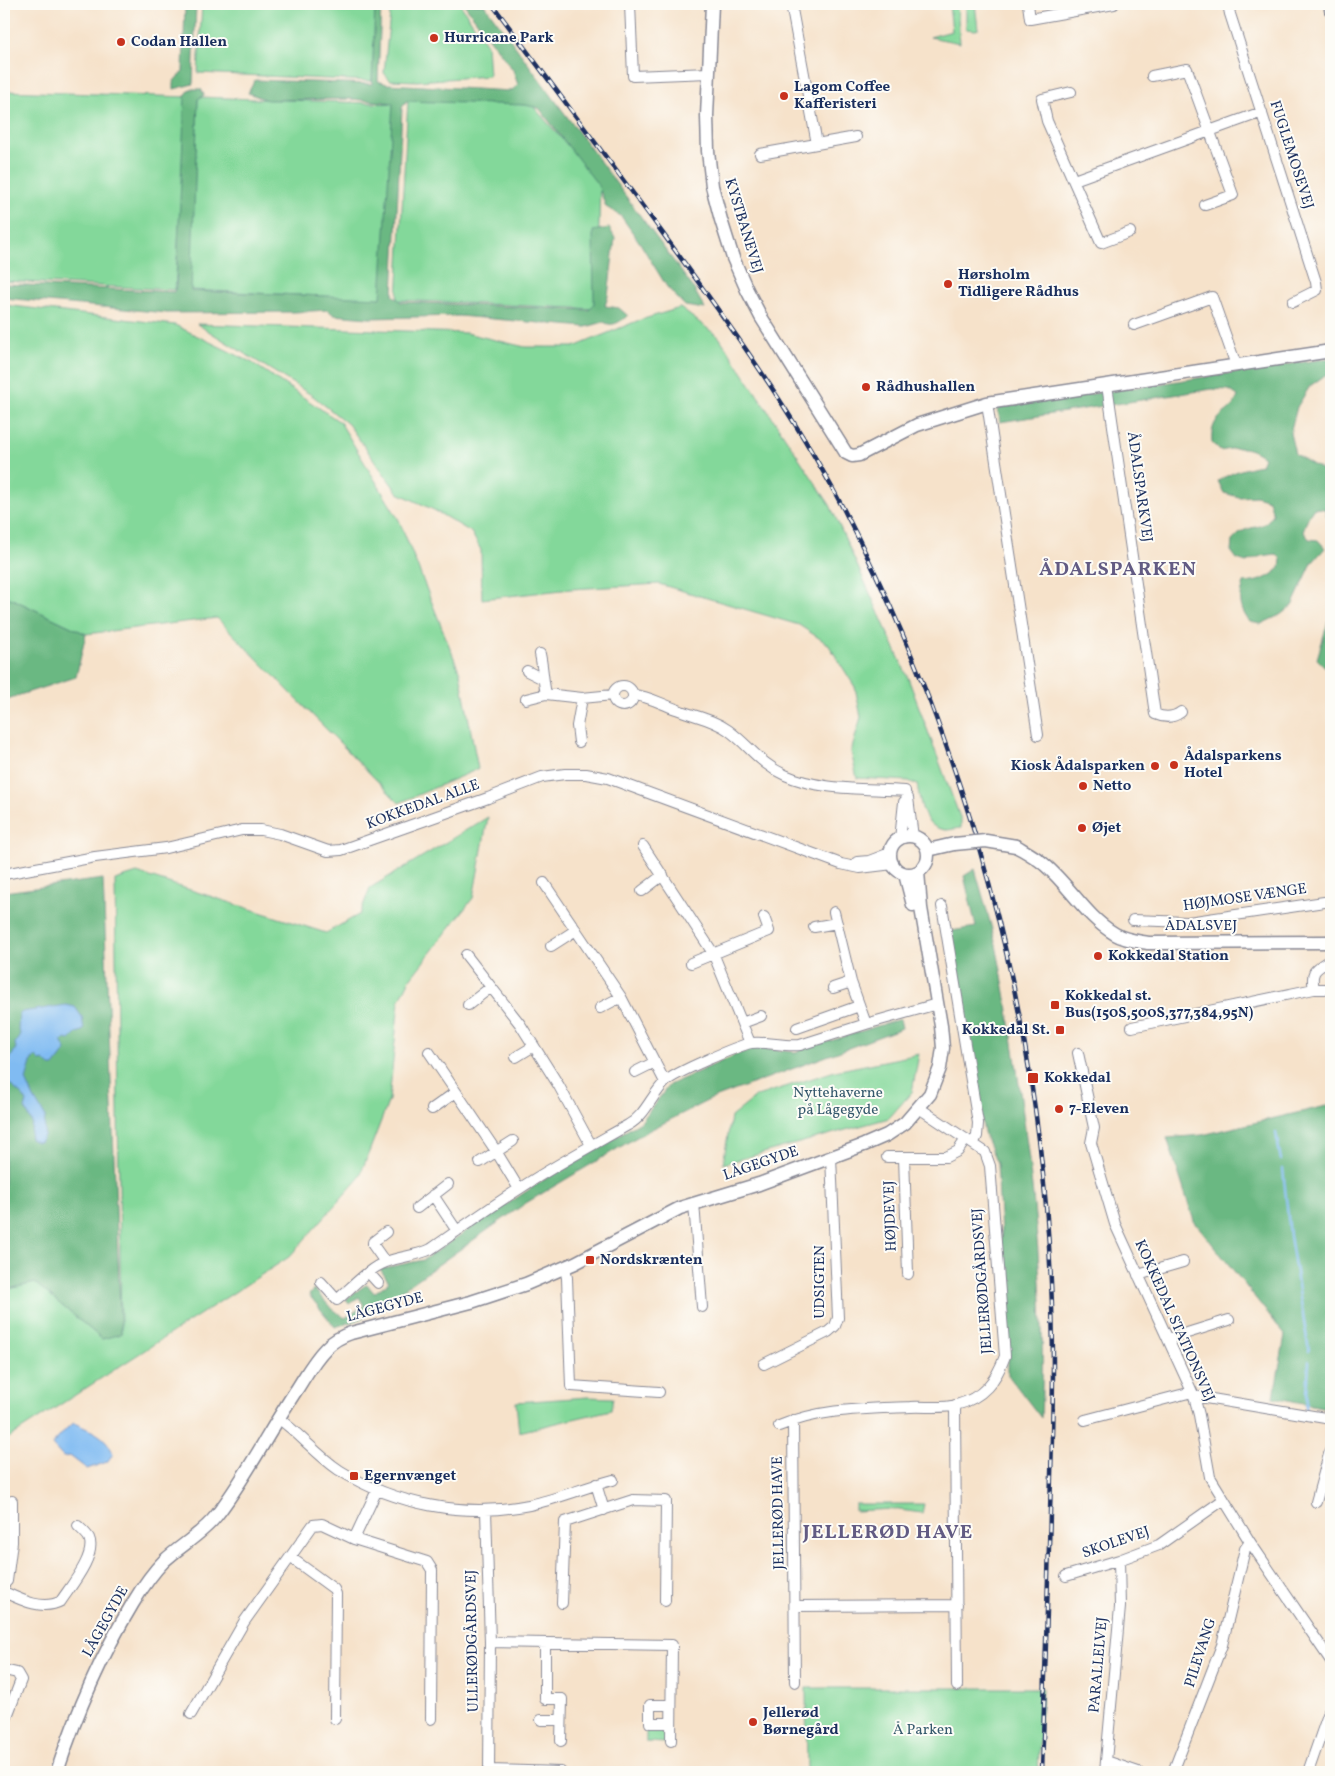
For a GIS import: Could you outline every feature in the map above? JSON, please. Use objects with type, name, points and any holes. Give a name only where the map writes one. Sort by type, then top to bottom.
[{"type":"street","points":[[630,4],[633,76],[709,73]]},
{"type":"street","name":"KYSTBANEVEJ","points":[[712,4],[707,116],[708,142],[712,186],[733,258],[747,290],[762,317],[846,453],[852,456],[859,455],[917,425],[987,403]]},
{"type":"street","points":[[791,4],[817,144]]},
{"type":"street","points":[[1028,4],[1030,19],[1114,4]]},
{"type":"street","name":"FUGLEMOSEVEJ","points":[[1228,4],[1317,290],[1293,302]]},
{"type":"street","points":[[1331,4],[1331,10]]},
{"type":"street","points":[[1152,76],[1187,69],[1234,195],[1205,205]]},
{"type":"street","points":[[1071,92],[1042,99],[1047,121],[1100,243],[1130,232]]},
{"type":"street","points":[[1074,180],[1210,129],[1262,112]]},
{"type":"street","points":[[760,154],[856,137]]},
{"type":"street","points":[[1134,325],[1212,297],[1236,365]]},
{"type":"street","points":[[1038,735],[987,403],[1331,351]]},
{"type":"street","name":"ÅDALSPARKVEJ","points":[[1108,385],[1155,714],[1163,717],[1176,716],[1181,712]]},
{"type":"street","points":[[540,654],[544,670],[543,679],[546,694]]},
{"type":"street","points":[[527,671],[543,679]]},
{"type":"street","points":[[526,699],[546,694],[582,698],[613,695],[615,702],[624,705],[629,703],[633,695],[645,696],[675,709],[714,722],[728,730],[760,760],[784,775],[806,783],[905,791],[908,798],[913,837]]},
{"type":"street","points":[[579,742],[577,726],[582,698]]},
{"type":"street","name":"KOKKEDAL ALLE","points":[[4,874],[95,857],[166,848],[242,830],[261,830],[280,834],[328,851],[341,850],[542,777],[572,774],[586,774],[608,778],[841,864],[892,859]]},
{"type":"street","points":[[900,839],[913,837],[923,842],[928,850],[927,863],[911,873],[897,870],[892,859],[894,845],[900,839],[902,830],[905,794]]},
{"type":"street","name":"ÅDALSVEJ","points":[[928,850],[986,840],[1016,846],[1046,865],[1101,925],[1116,935],[1129,940],[1148,943],[1331,942]]},
{"type":"street","points":[[643,846],[713,953],[750,1044]]},
{"type":"street","name":"LÅGEGYDE","points":[[57,1772],[96,1674],[119,1628],[141,1591],[164,1561],[200,1533],[214,1518],[238,1485],[278,1418],[318,1357],[326,1348],[341,1337],[500,1293],[565,1267],[674,1210],[694,1202],[756,1185],[831,1157],[887,1135],[905,1123],[923,1103],[932,1078],[935,1044],[933,1005],[912,896],[911,873]]},
{"type":"street","points":[[642,891],[663,875]]},
{"type":"street","points":[[544,883],[621,997],[665,1082]]},
{"type":"street","name":"HØJMOSE VÆNGE","points":[[1133,920],[1188,922],[1331,901]]},
{"type":"street","points":[[887,1157],[946,1157],[958,1151],[977,1136],[978,1123],[942,906]]},
{"type":"street","points":[[691,963],[769,931],[764,917]]},
{"type":"street","points":[[814,927],[835,918],[851,982],[866,1024]]},
{"type":"street","points":[[552,946],[576,930]]},
{"type":"street","points":[[466,955],[520,1024],[559,1086],[591,1145]]},
{"type":"street","points":[[1314,990],[1313,973],[1316,968],[1331,959]]},
{"type":"street","points":[[833,988],[851,982]]},
{"type":"street","points":[[468,1005],[491,987]]},
{"type":"street","points":[[1132,1027],[1314,990],[1331,989]]},
{"type":"street","points":[[600,1008],[621,997]]},
{"type":"street","points":[[321,1282],[337,1300],[385,1262],[422,1254],[519,1189],[639,1118],[665,1082],[674,1075],[732,1049],[750,1044],[764,1043],[800,1046],[866,1024],[933,1005]]},
{"type":"street","points":[[797,1028],[859,1006]]},
{"type":"street","points":[[742,1023],[761,1016]]},
{"type":"street","points":[[516,1056],[534,1046]]},
{"type":"street","points":[[429,1052],[496,1151],[519,1189]]},
{"type":"street","name":"KOKKEDAL STATIONSVEJ","points":[[1078,1053],[1094,1128],[1091,1143],[1107,1200],[1115,1224],[1193,1394],[1199,1415],[1210,1477],[1250,1542],[1331,1661]]},
{"type":"street","points":[[636,1072],[655,1062]]},
{"type":"street","points":[[432,1109],[456,1092]]},
{"type":"street","name":"JELLERØDGÅRDSVEJ","points":[[779,1426],[793,1420],[837,1410],[955,1405],[973,1398],[988,1387],[998,1374],[1005,1356],[990,1166],[985,1152],[969,1142],[923,1103]]},
{"type":"street","points":[[480,1162],[513,1141]]},
{"type":"street","name":"UDSIGTEN","points":[[764,1364],[828,1332],[835,1326],[838,1318],[831,1157]]},
{"type":"street","name":"HØJDEVEJ","points":[[904,1157],[908,1274]]},
{"type":"street","points":[[417,1208],[448,1184]]},
{"type":"street","points":[[433,1195],[457,1231]]},
{"type":"street","points":[[694,1202],[702,1307]]},
{"type":"street","points":[[385,1262],[373,1245],[386,1232]]},
{"type":"street","points":[[1138,1275],[1183,1262]]},
{"type":"street","points":[[565,1267],[571,1386],[659,1392]]},
{"type":"street","points":[[369,1273],[378,1283]]},
{"type":"street","points":[[1168,1339],[1229,1320]]},
{"type":"street","points":[[1085,1420],[1193,1394],[1331,1419]]},
{"type":"street","points":[[955,1405],[957,1686]]},
{"type":"street","points":[[278,1418],[336,1468],[377,1490],[426,1504],[486,1510],[532,1504],[613,1480]]},
{"type":"street","name":"JELLERØD HAVE","points":[[793,1420],[795,1682]]},
{"type":"street","points":[[1316,1502],[1331,1447]]},
{"type":"street","points":[[596,1484],[604,1510]]},
{"type":"street","points":[[354,1539],[377,1490]]},
{"type":"street","points":[[4,1584],[12,1542],[12,1500]]},
{"type":"street","points":[[562,1602],[564,1522],[633,1500],[666,1501],[665,1601]]},
{"type":"street","name":"SKOLEVEJ","points":[[1066,1576],[1119,1560],[1159,1545],[1223,1500]]},
{"type":"street","name":"ULLERØDGÅRDSVEJ","points":[[486,1510],[490,1642],[489,1771]]},
{"type":"street","points":[[191,1714],[244,1622],[313,1525],[322,1524],[354,1539],[427,1562],[432,1570],[431,1719]]},
{"type":"street","points":[[4,1592],[27,1602],[54,1605],[61,1601],[89,1557],[90,1544],[88,1537],[78,1526]]},
{"type":"street","name":"PILEVANG","points":[[1173,1772],[1222,1645],[1244,1549],[1250,1542]]},
{"type":"street","points":[[290,1557],[334,1589],[336,1594],[335,1719]]},
{"type":"street","name":"PARALLELVEJ","points":[[1105,1772],[1120,1607],[1119,1560]]},
{"type":"street","points":[[795,1606],[957,1605]]},
{"type":"street","points":[[490,1642],[672,1645],[670,1741]]},
{"type":"street","points":[[546,1643],[545,1699],[562,1699],[561,1741]]},
{"type":"street","points":[[4,1670],[17,1673],[21,1680],[4,1724]]},
{"type":"street","points":[[671,1705],[650,1704],[650,1723],[671,1723]]},
{"type":"street","points":[[1308,1772],[1331,1706]]},
{"type":"street","points":[[541,1720],[562,1720]]},
{"type":"street","points":[[1106,1761],[1138,1772]]},
{"type":"street","points":[[489,1771],[561,1772]]},
{"type":"green space","points":[[185,4],[196,4],[193,84],[174,89],[174,81],[183,71]]},
{"type":"green space","points":[[202,4],[376,4],[372,81],[198,73]]},
{"type":"green space","points":[[375,4],[381,4],[378,81],[387,84],[511,91],[518,85],[513,70],[464,4],[484,4],[692,286],[705,309],[685,306],[667,287],[621,216],[606,207],[598,185],[539,108],[525,105],[406,101],[402,108],[393,295],[401,302],[589,310],[594,304],[593,231],[609,228],[615,238],[608,296],[605,306],[619,308],[628,316],[613,324],[604,322],[586,327],[459,316],[369,318],[334,315],[328,310],[167,313],[4,298],[4,284],[174,292],[176,287],[185,96],[190,89],[201,89],[204,95],[198,99],[191,291],[381,298],[393,103],[351,99],[267,100],[248,93],[255,80],[372,84]]},
{"type":"green space","name":"Hurricane Park","points":[[391,4],[460,4],[487,45],[489,76],[417,81],[390,80],[384,73]]},
{"type":"green space","points":[[949,4],[957,4],[960,43],[930,37],[952,31]]},
{"type":"green space","points":[[966,4],[975,4],[978,29],[976,30],[966,29]]},
{"type":"green space","points":[[4,91],[188,97],[175,290],[4,281]]},
{"type":"green space","points":[[198,97],[399,104],[386,299],[190,290]]},
{"type":"green space","points":[[408,100],[532,105],[600,182],[597,309],[397,300]]},
{"type":"green space","points":[[4,305],[175,325],[251,362],[340,422],[399,520],[460,673],[478,769],[399,803],[217,618],[86,634],[4,595]]},
{"type":"green space","points":[[680,308],[719,337],[830,505],[908,678],[961,820],[961,828],[946,830],[932,825],[924,814],[917,785],[909,781],[857,778],[851,752],[861,717],[855,687],[828,644],[799,625],[659,584],[571,589],[482,599],[481,550],[471,532],[434,510],[398,493],[348,424],[313,396],[197,324],[466,333],[525,347],[574,347],[637,321]]},
{"type":"green space","points":[[1331,358],[1331,376],[1324,376],[1310,386],[1297,407],[1290,433],[1295,454],[1322,470],[1331,471],[1331,528],[1325,509],[1314,508],[1308,517],[1303,531],[1309,539],[1318,540],[1325,548],[1312,563],[1292,606],[1280,615],[1261,624],[1250,622],[1242,608],[1241,594],[1244,583],[1268,577],[1280,568],[1281,559],[1276,554],[1261,556],[1246,562],[1237,559],[1231,551],[1232,541],[1240,533],[1264,524],[1270,519],[1273,514],[1269,500],[1256,496],[1239,497],[1224,493],[1218,481],[1228,475],[1261,465],[1264,457],[1253,450],[1243,448],[1220,451],[1212,443],[1214,425],[1231,407],[1238,396],[1229,390],[1212,389],[1000,422],[998,408]]},
{"type":"green space","points":[[4,595],[86,634],[76,677],[4,700]]},
{"type":"green space","points":[[1331,611],[1331,664],[1326,668],[1317,659]]},
{"type":"green space","points":[[488,817],[473,898],[410,979],[399,1001],[389,1100],[359,1178],[289,1257],[4,1441],[4,1290],[35,1283],[102,1339],[121,1333],[115,880],[137,873],[326,933],[360,914],[370,888]]},
{"type":"green space","points":[[975,869],[994,936],[1000,967],[1015,1055],[1029,1158],[1041,1306],[1041,1418],[1008,1375],[997,1164],[984,1133],[951,931],[976,927],[964,876]]},
{"type":"green space","points":[[103,879],[121,1334],[102,1339],[35,1283],[4,1290],[4,892]]},
{"type":"green space","points":[[900,1019],[902,1028],[709,1100],[642,1134],[526,1203],[361,1319],[335,1327],[309,1295],[314,1289],[330,1307],[345,1318],[364,1306],[359,1297],[349,1304],[346,1299],[367,1284],[374,1293],[389,1282],[380,1269],[423,1260],[551,1175],[641,1122],[669,1085],[755,1048],[795,1052]]},
{"type":"green space","name":"Nyttehaverne på Lågegyde","points":[[919,1054],[912,1092],[889,1118],[723,1164],[731,1117],[757,1096],[835,1071]]},
{"type":"green space","points":[[1331,1105],[1331,1409],[1274,1397],[1285,1335],[1194,1221],[1167,1138],[1202,1135]]},
{"type":"green space","points":[[588,1397],[613,1398],[611,1410],[519,1432],[516,1402]]},
{"type":"green space","points":[[855,1504],[924,1504],[922,1513],[892,1509],[855,1511]]},
{"type":"green space","name":"Å Parken","points":[[806,1688],[1042,1688],[1038,1772],[807,1772]]},
{"type":"green space","points":[[646,1728],[667,1729],[666,1743],[646,1742]]},
{"type":"water","points":[[66,1005],[75,1007],[82,1017],[84,1030],[77,1033],[70,1040],[61,1041],[66,1050],[54,1066],[50,1066],[44,1060],[40,1061],[36,1057],[32,1059],[26,1080],[45,1116],[44,1136],[40,1142],[36,1142],[30,1139],[32,1123],[25,1108],[27,1102],[4,1079],[4,1070],[16,1048],[15,1043],[19,1039],[19,1015],[22,1012]]},
{"type":"water","points":[[74,1423],[98,1434],[107,1442],[113,1454],[107,1462],[87,1469],[70,1456],[63,1457],[52,1445]]},
{"type":"waterway","points":[[1276,1133],[1281,1160]]},
{"type":"waterway","points":[[1283,1169],[1290,1236],[1309,1351]]},
{"type":"waterway","points":[[1306,1411],[1309,1361]]},
{"type":"railway","points":[[492,4],[704,290],[754,361],[801,433],[843,508],[887,599],[926,692],[960,787],[989,884],[1013,982],[1031,1081],[1044,1181],[1051,1282],[1053,1369],[1042,1772]]},
{"type":"place","name":"Hurricane Park","points":[[434,38]]},
{"type":"place","name":"Codan Hallen","points":[[121,42]]},
{"type":"place","name":"Lagom Coffee Kafferisteri","points":[[784,96]]},
{"type":"place","name":"Hørsholm Tidligere Rådhus","points":[[948,284]]},
{"type":"place","name":"Rådhushallen","points":[[866,387]]},
{"type":"place","name":"Ådalsparkens Hotel","points":[[1174,765]]},
{"type":"place","name":"Kiosk Ådalsparken","points":[[1155,766]]},
{"type":"place","name":"Netto","points":[[1083,786]]},
{"type":"place","name":"Øjet","points":[[1082,828]]},
{"type":"place","name":"Kokkedal Station","points":[[1098,956]]},
{"type":"place","name":"Kokkedal st. Bus(150S,500S,377,384,95N)","points":[[1055,1005]]},
{"type":"place","name":"Kokkedal St.","points":[[1060,1030]]},
{"type":"place","name":"Kokkedal","points":[[1033,1078]]},
{"type":"place","name":"7-Eleven","points":[[1059,1109]]},
{"type":"place","name":"Nordskrænten","points":[[590,1260]]},
{"type":"place","name":"Egernvænget","points":[[354,1476]]},
{"type":"place","name":"Jellerød Børnegård","points":[[753,1722]]},
{"type":"district","name":"ÅDALSPARKEN","points":[[1118,570]]},
{"type":"district","name":"JELLERØD HAVE","points":[[888,1533]]}]
